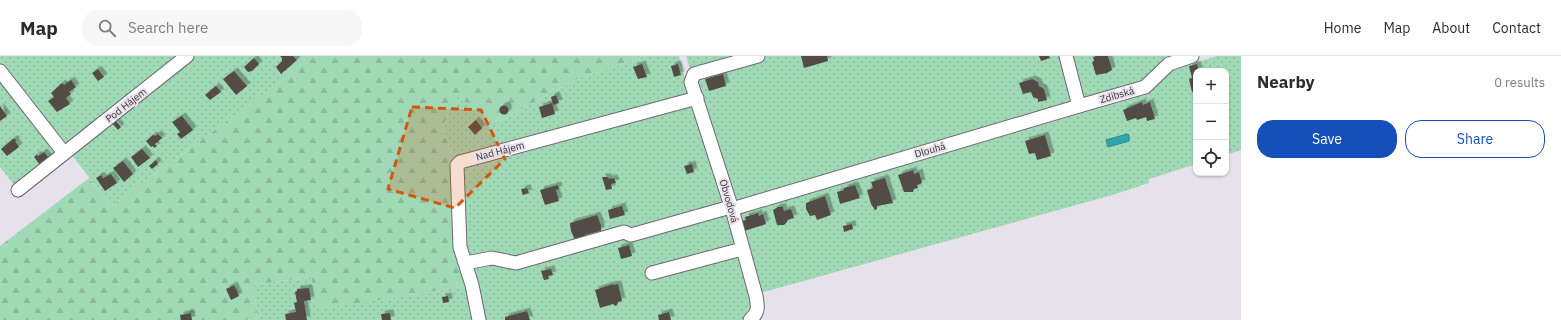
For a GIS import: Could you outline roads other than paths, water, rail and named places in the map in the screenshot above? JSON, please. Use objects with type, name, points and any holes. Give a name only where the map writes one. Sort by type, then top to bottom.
[{"type":"street","name":"Pod Hájem","points":[[18,190],[187,56]]},
{"type":"street","name":"Obvodová","points":[[750,320],[756,316],[758,306],[732,209],[691,82],[694,74],[758,56]]},
{"type":"street","points":[[1066,56],[1079,106]]},
{"type":"street","name":"Zdibská","points":[[1079,106],[1145,87],[1169,64],[1192,56]]},
{"type":"street","points":[[0,71],[64,153]]},
{"type":"street","name":"Nad Hájem","points":[[479,320],[472,285],[460,246],[457,165],[460,162],[697,98]]},
{"type":"street","name":"Dlouhá","points":[[465,263],[492,258],[516,263],[624,232],[631,235],[727,208],[732,209],[1079,106]]},
{"type":"street","points":[[652,273],[742,249]]},
{"type":"water","points":[[1127,134],[1129,135],[1129,141],[1108,147],[1106,140]]}]
